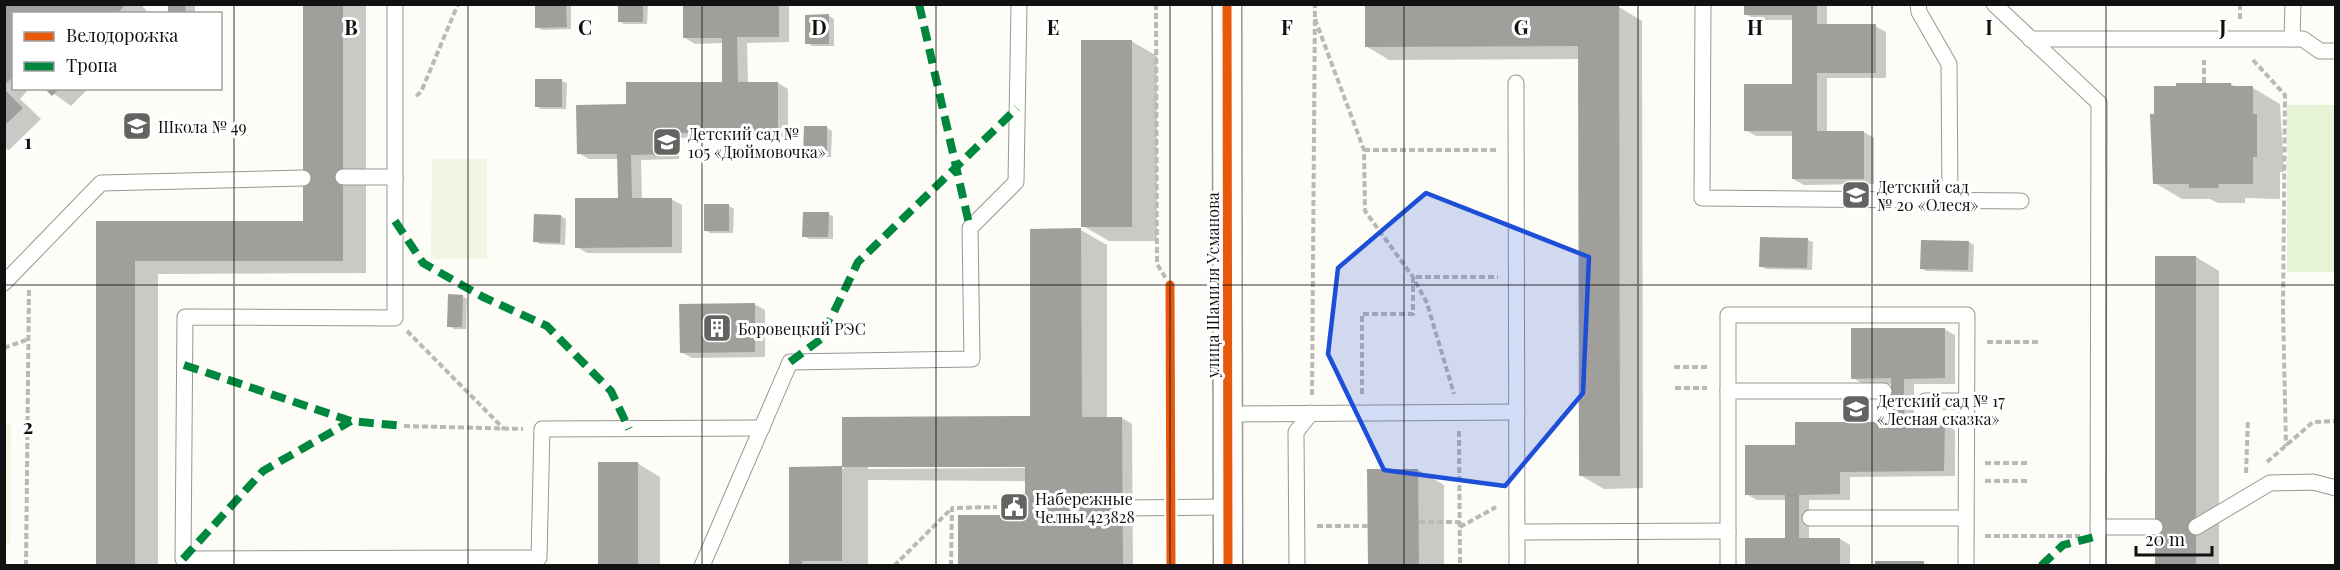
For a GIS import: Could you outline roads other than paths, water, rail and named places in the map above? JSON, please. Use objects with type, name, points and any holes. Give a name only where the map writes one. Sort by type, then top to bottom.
[{"type":"street","name":"улица Шамиля Усманова","points":[[1227,4],[1226,507],[1228,566]]},
{"type":"lane","points":[[395,4],[394,318],[184,316],[183,559],[539,558],[542,429],[762,428]]},
{"type":"lane","points":[[702,566],[790,362],[972,359],[970,228],[1016,182],[1019,4]]},
{"type":"lane","points":[[1703,4],[1702,198],[2021,201]]},
{"type":"lane","points":[[1918,4],[1919,12],[1949,64],[1950,201]]},
{"type":"lane","points":[[1994,4],[2099,103],[2098,566]]},
{"type":"lane","points":[[2292,39],[2293,4]]},
{"type":"lane","points":[[2030,39],[2303,39],[2320,51],[2336,51]]},
{"type":"lane","points":[[1516,83],[1517,566]]},
{"type":"lane","points":[[343,177],[395,177]]},
{"type":"lane","points":[[4,283],[101,183],[303,178]]},
{"type":"lane","points":[[1728,566],[1728,315],[1966,315],[1966,566]]},
{"type":"lane","points":[[1728,389],[1884,391]]},
{"type":"lane","points":[[1925,401],[1966,401]]},
{"type":"lane","points":[[1226,414],[1517,412]]},
{"type":"lane","points":[[1297,566],[1296,432],[1311,413]]},
{"type":"lane","points":[[2196,527],[2270,483],[2313,482],[2336,488]]},
{"type":"lane","points":[[1124,508],[1226,507]]},
{"type":"lane","points":[[1810,518],[1966,518]]},
{"type":"lane","points":[[2098,531],[2155,527]]},
{"type":"lane","points":[[1517,532],[1728,531]]},
{"type":"place","name":"Школа № 49","points":[[137,126]]},
{"type":"place","name":"Детский сад № 105 «Дюймовочка»","points":[[667,142]]},
{"type":"place","name":"Детский сад № 20 «Олеся»","points":[[1856,195]]},
{"type":"place","name":"Боровецкий РЭС","points":[[717,328]]},
{"type":"place","name":"Детский сад № 17 «Лесная сказка»","points":[[1856,409]]},
{"type":"place","name":"Набережные Челны 423828","points":[[1014,507]]}]
